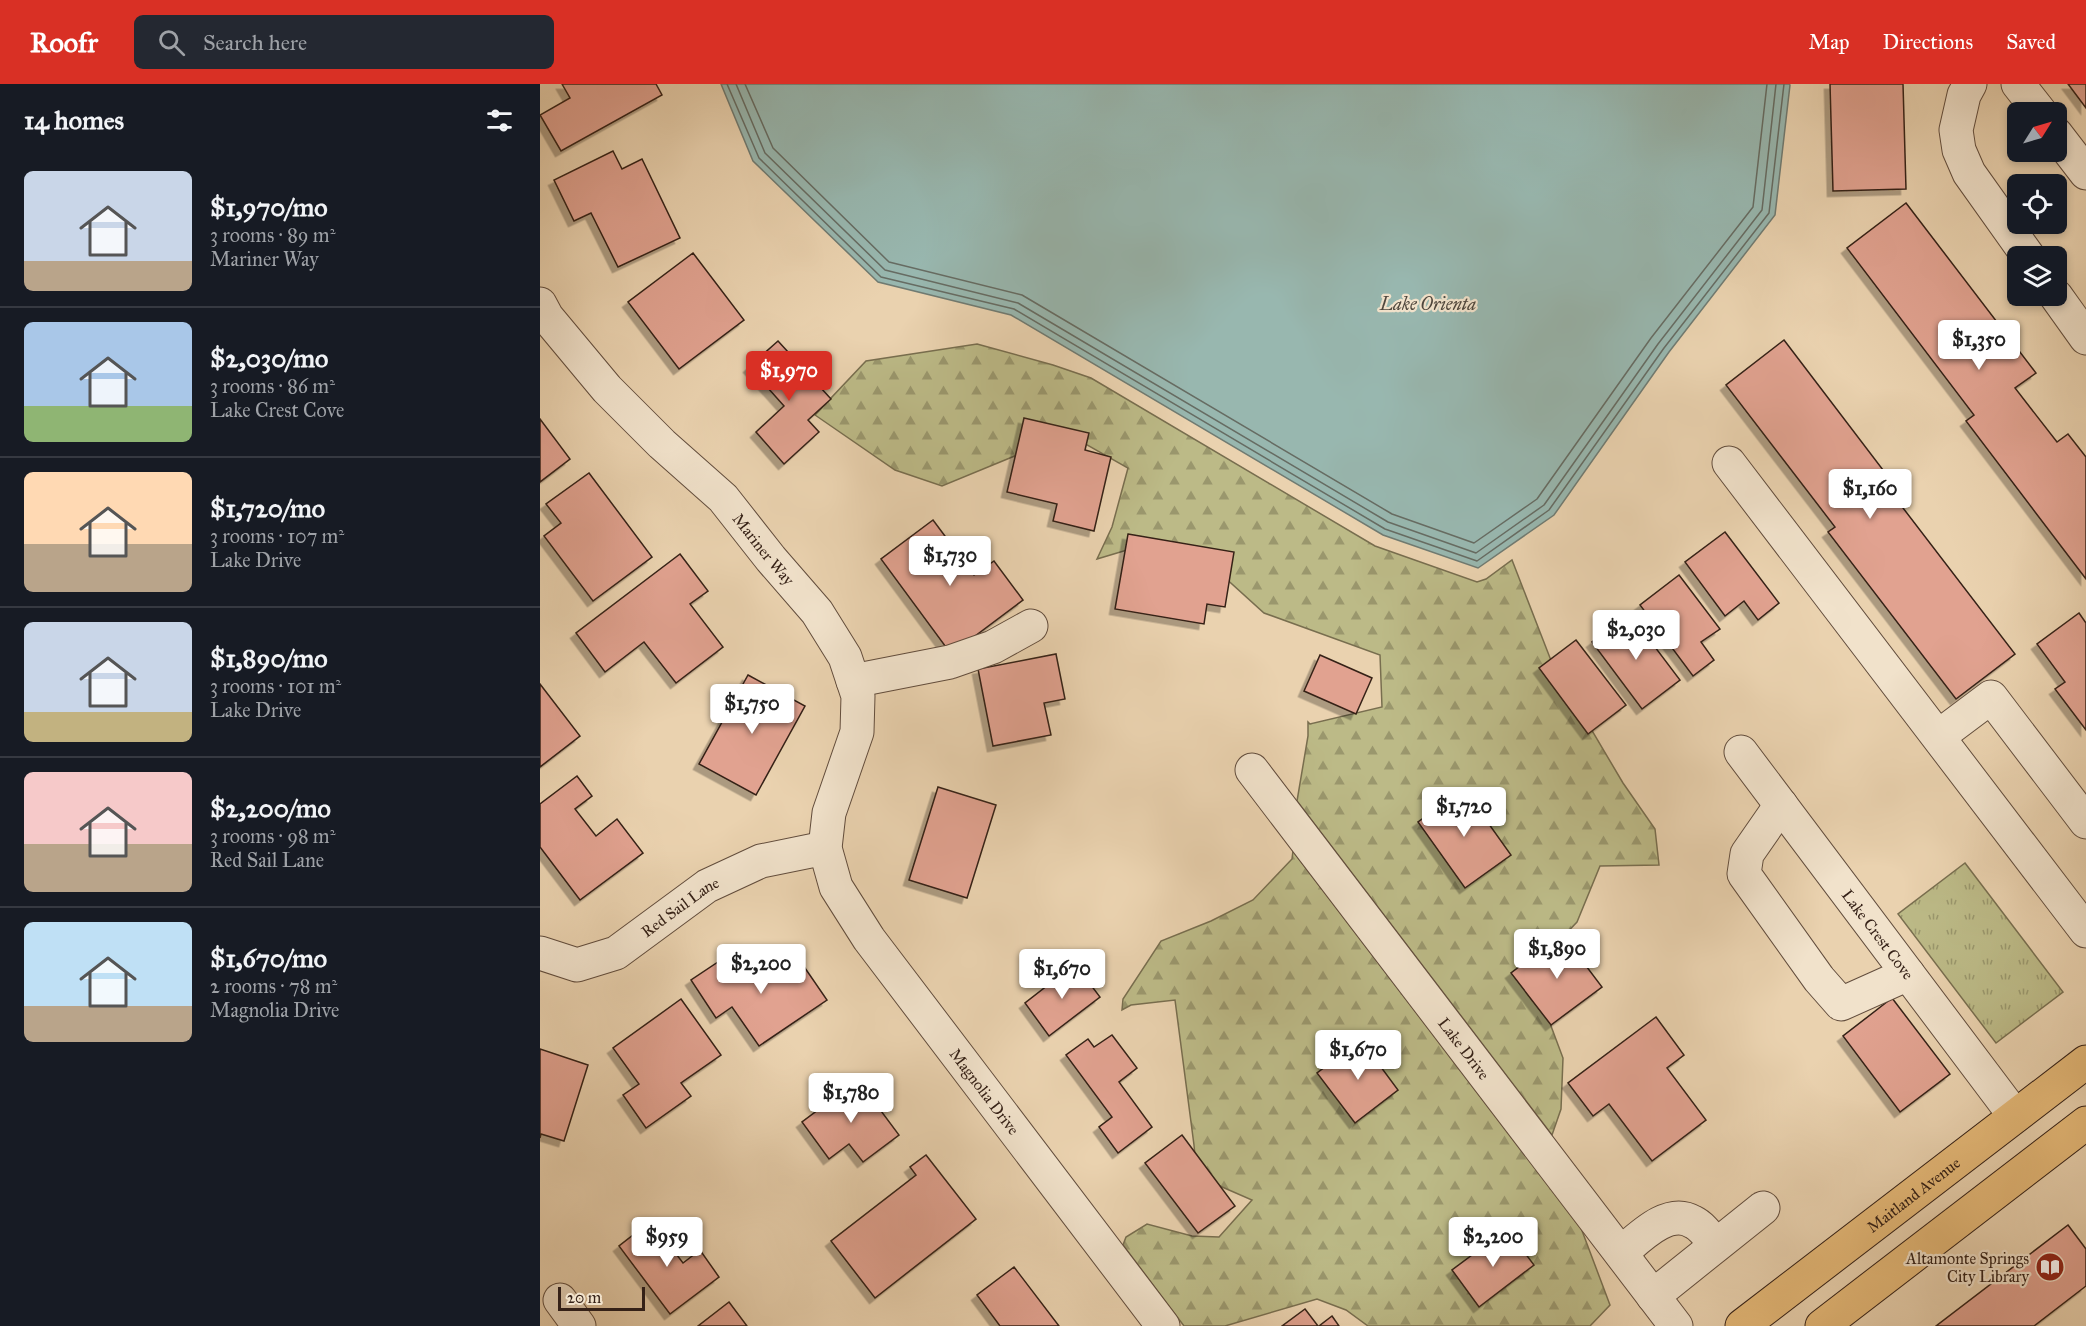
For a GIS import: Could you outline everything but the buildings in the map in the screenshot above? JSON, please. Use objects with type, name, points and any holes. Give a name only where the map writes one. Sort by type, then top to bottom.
[{"type":"main road","name":"Maitland Avenue","points":[[1742,1326],[2086,1062]]},
{"type":"main road","points":[[1822,1326],[2086,1123]]},
{"type":"street","points":[[1970,84],[1964,95],[1956,130],[1959,150],[1969,173],[2021,246]]},
{"type":"street","points":[[2018,84],[2032,102]]},
{"type":"street","points":[[2067,148],[2086,173]]},
{"type":"street","name":"Mariner Way","points":[[540,304],[547,317],[607,389],[662,444],[723,498],[817,612],[845,657],[858,696],[857,732],[829,813],[825,848]]},
{"type":"street","points":[[2063,306],[2086,338]]},
{"type":"street","points":[[1730,463],[1939,736],[2080,911]]},
{"type":"street","points":[[853,681],[950,662],[993,647],[1032,626]]},
{"type":"street","points":[[1939,736],[1991,697],[2086,822]]},
{"type":"street","name":"Lake Crest Cove","points":[[1741,752],[2015,1116]]},
{"type":"street","name":"Lake Drive","points":[[1252,770],[1676,1326]]},
{"type":"street","points":[[1780,805],[1747,854],[1744,874],[1819,979],[1840,1004],[1908,974]]},
{"type":"street","name":"Red Sail Lane","points":[[540,953],[577,965],[616,953],[707,886],[761,861],[825,848]]},
{"type":"street","name":"Magnolia Drive","points":[[825,848],[836,887],[869,939],[1163,1326]]},
{"type":"street","points":[[1653,1296],[1763,1208]]},
{"type":"street","points":[[1621,1252],[1657,1225],[1676,1217],[1694,1222],[1716,1245]]},
{"type":"street","points":[[560,1300],[579,1326]]},
{"type":"green space","points":[[977,344],[1091,378],[1375,546],[1477,582],[1486,579],[1512,560],[1552,663],[1623,783],[1655,829],[1659,865],[1600,866],[1577,922],[1556,944],[1542,971],[1551,1026],[1563,1058],[1561,1109],[1552,1135],[1297,801],[1308,736],[1308,722],[1310,724],[1382,707],[1380,655],[1264,613],[1190,546],[1137,547],[1097,559],[1112,527],[1128,468],[1068,434],[942,486],[895,470],[815,415],[866,361]]},
{"type":"green space","points":[[1293,851],[1581,1228],[1610,1305],[1590,1326],[1368,1326],[1346,1310],[1317,1299],[1225,1326],[1184,1326],[1123,1245],[1126,1237],[1147,1224],[1192,1236],[1219,1237],[1252,1200],[1213,1183],[1196,1167],[1175,1000],[1131,1005],[1122,1010],[1123,999],[1161,941],[1211,921],[1253,900],[1292,859]]},
{"type":"green space","points":[[1965,863],[2063,992],[1996,1043],[1898,914]]},
{"type":"water","name":"Lake Orienta","points":[[721,84],[1790,85],[1775,215],[1669,352],[1554,515],[1478,568],[1383,535],[1011,315],[878,282],[753,161]]},
{"type":"place","name":"Altamonte Springs City Library","points":[[2050,1267]]}]
